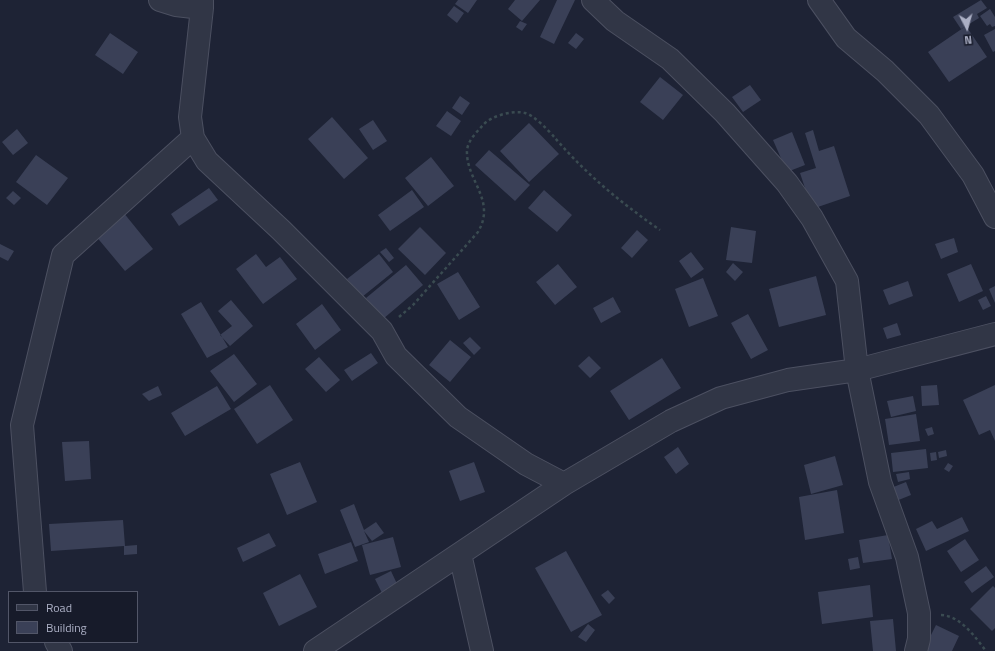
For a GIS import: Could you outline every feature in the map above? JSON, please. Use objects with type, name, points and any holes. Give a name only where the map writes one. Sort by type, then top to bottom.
[{"type":"street","points":[[160,0],[176,5],[202,4],[190,117],[193,138],[207,161],[281,230],[382,331],[396,356],[458,417],[526,464],[564,484]]},
{"type":"street","points":[[593,0],[615,22],[670,59],[724,112],[787,183],[812,218],[847,281],[857,370],[880,482],[907,557],[919,613],[916,651]]},
{"type":"street","points":[[819,0],[846,38],[885,71],[929,115],[973,176],[995,217]]},
{"type":"street","points":[[35,591],[22,425],[63,255],[193,138]]},
{"type":"street","points":[[315,651],[564,484],[671,421],[721,398],[788,380],[857,370],[995,334]]},
{"type":"street","points":[[460,554],[482,651]]},
{"type":"path","points":[[382,331],[413,305],[478,232],[484,221],[483,204],[466,153],[471,138],[488,119],[511,113],[526,113],[547,129],[600,185],[660,230]]},
{"type":"path","points":[[919,613],[946,615],[965,625],[986,651]]},
{"type":"building","points":[[458,0],[477,0],[468,13],[455,4]]},
{"type":"building","points":[[515,0],[540,0],[522,21],[508,9]]},
{"type":"building","points":[[557,0],[575,0],[554,44],[540,37]]},
{"type":"building","points":[[981,0],[987,8],[977,14],[979,18],[961,29],[953,17]]},
{"type":"building","points":[[454,6],[464,13],[457,23],[447,15]]},
{"type":"building","points":[[990,9],[995,17],[995,26],[992,27],[990,24],[987,26],[980,16]]},
{"type":"building","points":[[520,21],[527,24],[522,31],[516,27]]},
{"type":"building","points":[[966,26],[987,57],[949,82],[928,52]]},
{"type":"building","points":[[995,29],[995,51],[993,52],[984,35]]},
{"type":"building","points":[[110,33],[138,52],[123,74],[95,55]]},
{"type":"building","points":[[576,33],[584,39],[576,49],[568,43]]},
{"type":"building","points":[[660,77],[683,95],[663,120],[640,102]]},
{"type":"building","points":[[750,85],[761,100],[743,112],[732,97]]},
{"type":"building","points":[[460,96],[470,103],[462,115],[452,108]]},
{"type":"building","points":[[447,111],[461,121],[451,136],[436,126]]},
{"type":"building","points":[[332,117],[368,158],[344,179],[308,139]]},
{"type":"building","points":[[373,120],[387,141],[373,150],[359,129]]},
{"type":"building","points":[[529,123],[559,154],[529,182],[500,151]]},
{"type":"building","points":[[17,129],[28,143],[13,155],[2,142]]},
{"type":"building","points":[[813,130],[819,151],[834,146],[850,196],[812,209],[800,173],[816,168],[805,133]]},
{"type":"building","points":[[792,132],[805,165],[787,172],[773,140]]},
{"type":"building","points":[[489,150],[530,185],[515,201],[475,165]]},
{"type":"building","points":[[36,155],[68,178],[47,205],[16,182]]},
{"type":"building","points":[[431,157],[454,186],[428,206],[405,178]]},
{"type":"building","points":[[209,188],[218,200],[179,226],[171,214]]},
{"type":"building","points":[[412,190],[424,207],[390,231],[378,215]]},
{"type":"building","points":[[544,190],[572,215],[557,232],[528,208]]},
{"type":"building","points":[[13,191],[21,198],[14,205],[6,198]]},
{"type":"building","points":[[123,212],[153,249],[125,271],[95,235]]},
{"type":"building","points":[[420,227],[446,253],[425,275],[398,249]]},
{"type":"building","points":[[731,227],[756,231],[752,263],[726,260]]},
{"type":"building","points":[[637,230],[648,240],[632,258],[621,248]]},
{"type":"building","points":[[954,238],[958,252],[941,259],[935,244]]},
{"type":"building","points":[[0,244],[14,251],[8,261],[0,257]]},
{"type":"building","points":[[386,248],[394,258],[389,262],[380,252]]},
{"type":"building","points":[[691,252],[704,269],[691,278],[679,261]]},
{"type":"building","points":[[256,254],[266,267],[280,257],[297,279],[263,304],[236,269]]},
{"type":"building","points":[[379,254],[393,272],[362,297],[347,279]]},
{"type":"building","points":[[733,263],[743,272],[735,281],[726,272]]},
{"type":"building","points":[[558,264],[577,287],[555,305],[536,282]]},
{"type":"building","points":[[971,264],[983,291],[959,302],[947,274]]},
{"type":"building","points":[[406,265],[423,285],[383,319],[366,298]]},
{"type":"building","points":[[458,272],[480,307],[459,320],[437,284]]},
{"type":"building","points":[[816,276],[826,315],[779,327],[769,289]]},
{"type":"building","points":[[703,278],[718,316],[689,327],[675,289]]},
{"type":"building","points":[[908,281],[913,296],[889,305],[883,290]]},
{"type":"building","points":[[995,286],[995,303],[989,289]]},
{"type":"building","points":[[986,296],[991,306],[983,310],[978,300]]},
{"type":"building","points":[[613,297],[621,312],[601,323],[593,308]]},
{"type":"building","points":[[231,300],[253,326],[230,346],[220,335],[232,326],[218,311]]},
{"type":"building","points":[[201,302],[228,347],[207,358],[181,314]]},
{"type":"building","points":[[322,304],[341,330],[315,350],[296,324]]},
{"type":"building","points":[[748,314],[768,350],[751,359],[731,323]]},
{"type":"building","points":[[897,323],[901,335],[887,339],[883,328]]},
{"type":"building","points":[[470,337],[481,348],[474,355],[463,343]]},
{"type":"building","points":[[450,340],[471,357],[450,382],[429,365]]},
{"type":"building","points":[[371,353],[378,363],[352,381],[344,370]]},
{"type":"building","points":[[234,354],[257,384],[234,402],[210,371]]},
{"type":"building","points":[[589,356],[601,368],[590,378],[578,366]]},
{"type":"building","points":[[319,357],[340,380],[326,392],[305,369]]},
{"type":"building","points":[[662,358],[681,388],[629,420],[610,391]]},
{"type":"building","points":[[270,385],[293,420],[257,444],[234,409]]},
{"type":"building","points":[[937,385],[939,405],[922,406],[921,386]]},
{"type":"building","points":[[995,385],[995,441],[990,430],[979,435],[963,400]]},
{"type":"building","points":[[158,386],[162,395],[149,401],[142,394]]},
{"type":"building","points":[[217,386],[231,409],[185,436],[171,413]]},
{"type":"building","points":[[913,396],[916,411],[891,417],[887,401]]},
{"type":"building","points":[[916,414],[920,441],[889,445],[885,419]]},
{"type":"building","points":[[932,427],[934,434],[928,436],[925,429]]},
{"type":"building","points":[[89,441],[91,479],[65,481],[62,442]]},
{"type":"building","points":[[678,447],[689,464],[676,474],[664,457]]},
{"type":"building","points":[[926,449],[928,468],[893,472],[891,453]]},
{"type":"building","points":[[946,450],[947,456],[939,458],[938,452]]},
{"type":"building","points":[[936,452],[937,460],[931,461],[930,453]]},
{"type":"building","points":[[835,456],[843,485],[811,494],[804,465]]},
{"type":"building","points":[[300,462],[317,502],[287,515],[270,474]]},
{"type":"building","points":[[474,462],[485,492],[460,501],[449,471]]},
{"type":"building","points":[[948,463],[953,466],[949,472],[944,469]]},
{"type":"building","points":[[909,472],[910,479],[898,482],[896,474]]},
{"type":"building","points":[[906,482],[911,495],[896,501],[891,488]]},
{"type":"building","points":[[837,490],[844,533],[805,540],[799,497]]},
{"type":"building","points":[[354,504],[364,530],[376,522],[384,533],[372,541],[364,531],[369,542],[355,547],[340,510]]},
{"type":"building","points":[[962,517],[969,531],[926,551],[916,529],[932,521],[937,529]]},
{"type":"building","points":[[123,520],[125,546],[137,545],[137,554],[124,555],[124,546],[51,551],[49,524]]},
{"type":"building","points":[[269,533],[276,546],[243,562],[237,548]]},
{"type":"building","points":[[888,535],[892,559],[863,563],[859,540]]},
{"type":"building","points":[[393,537],[401,567],[370,575],[362,545]]},
{"type":"building","points":[[965,539],[979,560],[961,572],[947,551]]},
{"type":"building","points":[[351,542],[358,561],[325,574],[318,554]]},
{"type":"building","points":[[566,551],[602,615],[571,632],[535,568]]},
{"type":"building","points":[[858,557],[860,568],[850,570],[848,559]]},
{"type":"building","points":[[986,566],[994,577],[972,593],[964,582]]},
{"type":"building","points":[[391,571],[398,586],[382,593],[375,579]]},
{"type":"building","points":[[300,574],[317,607],[279,626],[263,593]]},
{"type":"building","points":[[870,585],[873,617],[822,624],[818,592]]},
{"type":"building","points":[[993,586],[995,588],[995,628],[992,631],[970,609]]},
{"type":"building","points":[[608,590],[615,598],[609,604],[601,595]]},
{"type":"building","points":[[893,619],[896,651],[873,651],[870,621]]},
{"type":"building","points":[[588,624],[595,630],[586,642],[578,637]]},
{"type":"building","points":[[936,625],[959,636],[952,651],[923,651]]}]
